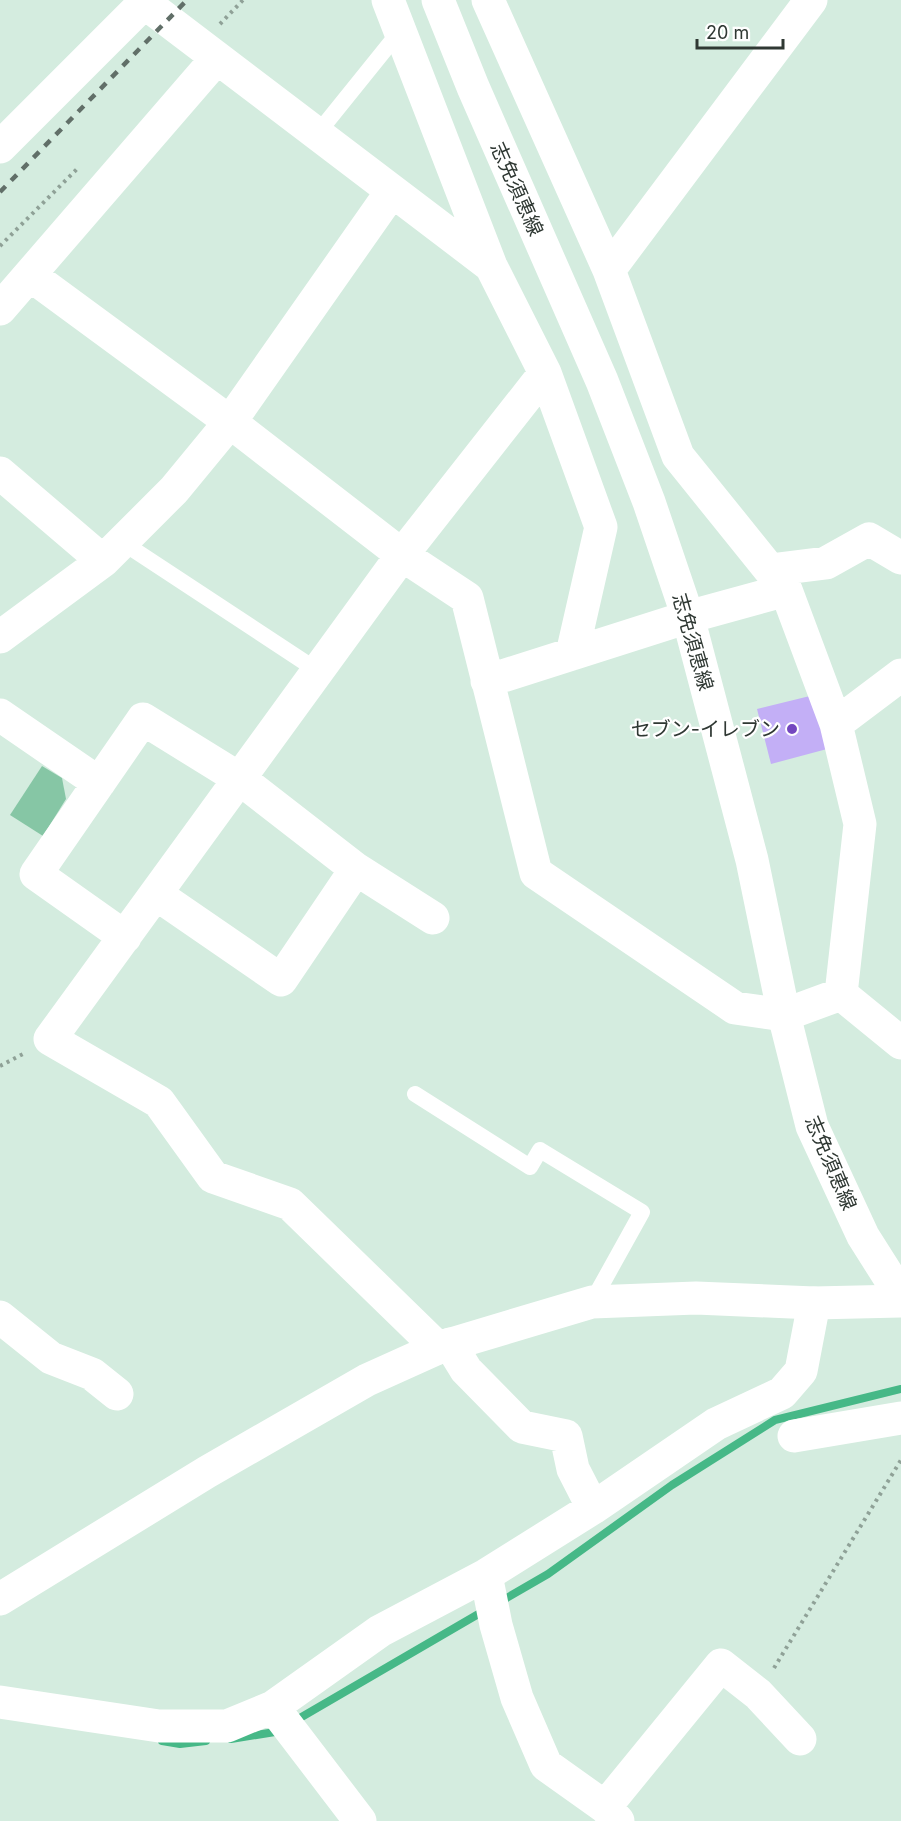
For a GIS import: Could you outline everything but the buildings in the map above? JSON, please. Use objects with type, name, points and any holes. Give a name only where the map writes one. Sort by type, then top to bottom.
[{"type":"street","points":[[388,0],[491,266],[545,373],[601,527],[572,654]]},
{"type":"street","name":"志免須恵線","points":[[438,0],[473,87],[602,381],[649,502],[688,617],[752,861],[784,1015],[812,1126],[863,1236],[901,1296]]},
{"type":"street","points":[[488,0],[609,270],[678,456],[778,580],[836,724],[860,824],[840,994]]},
{"type":"street","points":[[609,270],[811,0]]},
{"type":"street","points":[[0,147],[144,1],[491,266]]},
{"type":"street","points":[[0,309],[217,58]]},
{"type":"street","points":[[0,637],[113,551],[174,490],[230,422],[392,191]]},
{"type":"street","points":[[30,275],[230,422],[402,555],[467,598],[536,873],[735,1008],[784,1015],[840,994]]},
{"type":"street","points":[[545,373],[402,555],[50,1039],[159,1102],[213,1177],[290,1204],[444,1346],[522,1427],[566,1436],[573,1469],[592,1508]]},
{"type":"street","points":[[0,473],[113,551]]},
{"type":"street","points":[[487,681],[688,617],[826,563],[869,539],[901,558]]},
{"type":"street","points":[[836,724],[901,675]]},
{"type":"street","points":[[0,715],[99,783]]},
{"type":"street","points":[[124,937],[36,874],[143,718],[240,779],[356,869],[433,918]]},
{"type":"street","points":[[156,894],[281,980],[356,869]]},
{"type":"street","points":[[840,994],[901,1043]]},
{"type":"street","points":[[0,1599],[207,1472],[367,1380],[444,1346],[592,1302],[696,1298],[814,1303],[901,1301]]},
{"type":"street","points":[[0,1702],[159,1726],[227,1726],[273,1707],[380,1631],[490,1598],[592,1508],[716,1424],[782,1394],[801,1371],[814,1303]]},
{"type":"street","points":[[0,1317],[51,1358],[92,1374],[117,1394]]},
{"type":"street","points":[[794,1436],[901,1418]]},
{"type":"street","points":[[490,1598],[517,1698],[546,1765],[611,1814],[721,1665],[758,1695],[800,1739]]},
{"type":"street","points":[[273,1707],[360,1821]]},
{"type":"lane","points":[[317,134],[400,31]]},
{"type":"lane","points":[[113,551],[318,671]]},
{"type":"lane","points":[[415,1094],[530,1167],[540,1150],[642,1212],[592,1302]]},
{"type":"path","points":[[758,1695],[901,1460]]},
{"type":"green space","points":[[42,766],[62,778],[66,799],[43,836],[10,815]]},
{"type":"waterway","points":[[498,1603],[548,1574],[672,1485],[775,1420],[901,1389]]},
{"type":"waterway","points":[[293,1722],[487,1609]]},
{"type":"waterway","points":[[231,1739],[275,1732],[282,1728]]},
{"type":"waterway","points":[[162,1741],[180,1744],[206,1741]]},
{"type":"railway","points":[[0,192],[187,0]]},
{"type":"place","name":"セブン-イレブン","points":[[792,729]]}]
